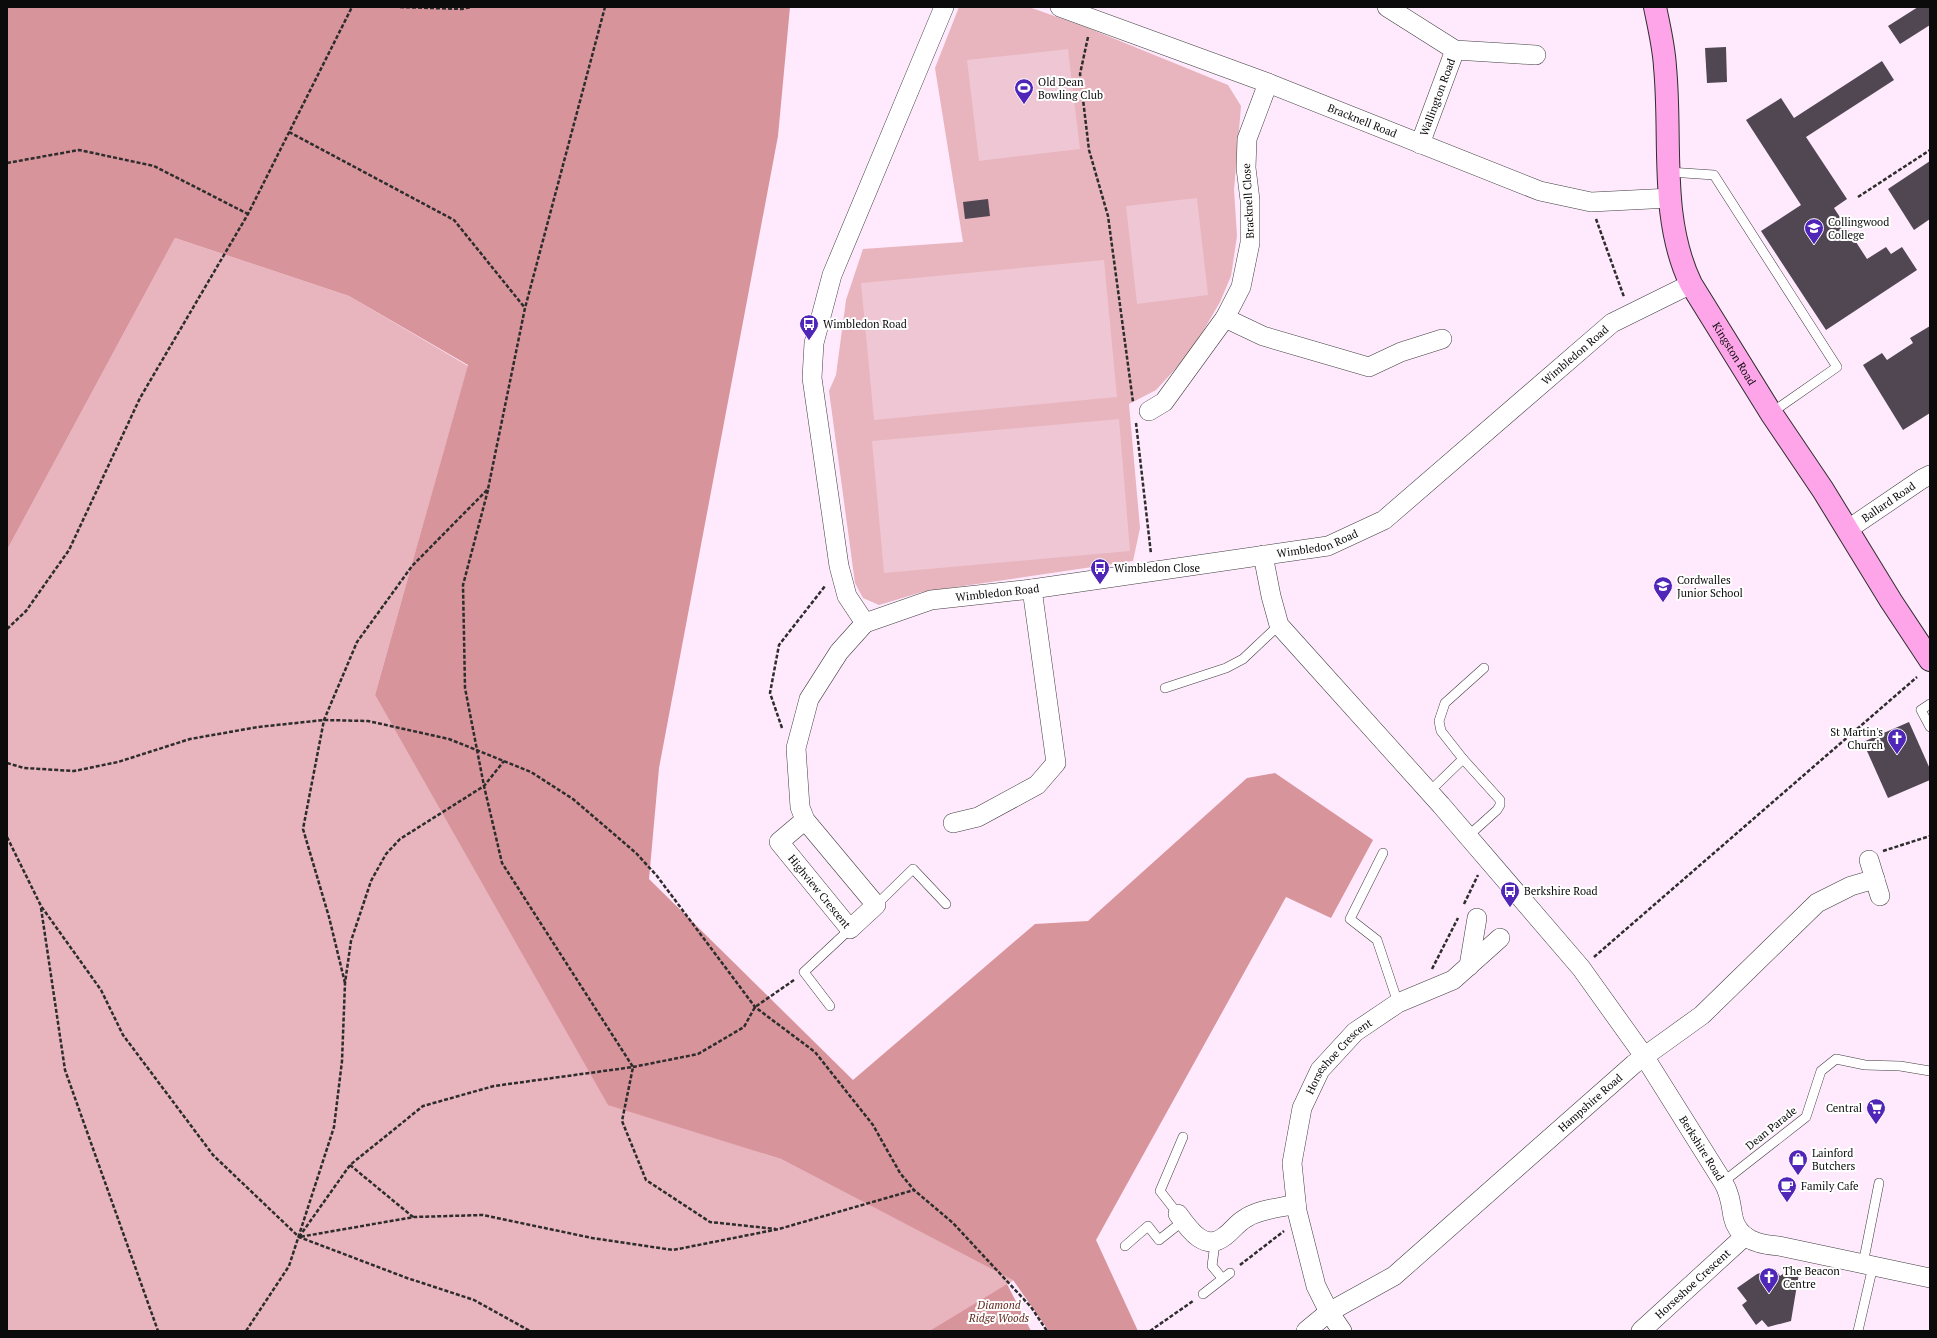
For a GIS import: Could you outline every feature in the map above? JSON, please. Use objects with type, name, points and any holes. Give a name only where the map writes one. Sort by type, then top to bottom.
[{"type":"street","points":[[876,905],[805,820],[800,807],[796,748],[809,699],[839,652],[865,623],[847,596],[839,566],[812,378],[814,343],[832,275],[944,7]]},
{"type":"street","name":"Bracknell Road","points":[[1060,7],[1268,83],[1540,192],[1591,202],[1670,198]]},
{"type":"street","name":"Wallington Road","points":[[1387,7],[1455,50],[1536,55]]},
{"type":"street","name":"Kingston Road","points":[[1655,7],[1665,67],[1670,198],[1674,232],[1681,264],[1691,284],[1771,413],[1823,490],[1891,601],[1930,660]]},
{"type":"street","name":"Wallington Road","points":[[1420,144],[1455,50]]},
{"type":"street","name":"Bracknell Close","points":[[1141,408],[1164,402],[1225,318],[1241,287],[1250,243],[1250,200],[1246,168],[1247,139],[1268,83]]},
{"type":"street","name":"Wimbledon Road","points":[[865,623],[931,600],[1032,589],[1153,570],[1328,546],[1384,520],[1612,323],[1691,284]]},
{"type":"street","points":[[1225,318],[1263,336],[1369,367],[1401,352],[1442,339]]},
{"type":"street","name":"Ballard Road","points":[[1847,530],[1930,475]]},
{"type":"street","name":"Berkshire Road","points":[[1263,555],[1271,596],[1279,625],[1429,792],[1581,968],[1644,1056],[1723,1182],[1731,1202],[1734,1219],[1745,1236]]},
{"type":"street","points":[[953,823],[978,817],[1037,785],[1056,763],[1032,589]]},
{"type":"street","name":"Highview Crescent","points":[[805,820],[779,842],[850,929],[876,905]]},
{"type":"street","name":"Hampshire Road","points":[[1306,1331],[1329,1312],[1394,1276],[1644,1056],[1702,1014],[1816,904],[1851,886],[1878,887],[1869,860]]},
{"type":"street","points":[[1469,915],[1469,966]]},
{"type":"street","name":"Horseshoe Crescent","points":[[1342,1331],[1329,1312],[1316,1286],[1300,1226],[1296,1204],[1292,1164],[1302,1108],[1320,1070],[1355,1032],[1398,1003],[1453,980],[1500,938]]},
{"type":"street","points":[[1181,1218],[1201,1239],[1209,1243],[1215,1243],[1226,1236],[1244,1218],[1254,1214],[1296,1204]]},
{"type":"street","points":[[1745,1236],[1754,1243],[1930,1278]]},
{"type":"street","name":"Horseshoe Crescent","points":[[1641,1331],[1745,1236]]},
{"type":"lane","points":[[1669,172],[1714,175],[1837,367],[1771,413]]},
{"type":"lane","points":[[1165,688],[1226,668],[1243,659],[1279,625]]},
{"type":"lane","points":[[1467,837],[1497,810],[1500,805],[1500,800],[1463,759],[1441,731],[1441,710],[1444,703],[1484,668]]},
{"type":"lane","points":[[1930,704],[1921,710],[1930,727]]},
{"type":"lane","points":[[1429,792],[1463,759]]},
{"type":"lane","points":[[1382,853],[1350,918],[1377,940],[1398,1003]]},
{"type":"lane","points":[[876,905],[913,869],[946,904]]},
{"type":"lane","points":[[830,1006],[804,972],[850,929]]},
{"type":"lane","name":"Dean Parade","points":[[1723,1182],[1806,1117],[1820,1071],[1836,1059],[1865,1066],[1900,1066],[1930,1071]]},
{"type":"lane","points":[[1125,1246],[1148,1226],[1159,1240],[1181,1218],[1160,1190],[1183,1137]]},
{"type":"lane","points":[[1858,1331],[1879,1183]]},
{"type":"lane","points":[[1215,1243],[1212,1266],[1222,1278]]},
{"type":"lane","points":[[1203,1294],[1230,1273]]},
{"type":"path","points":[[7,629],[26,611],[69,550],[140,398],[248,214],[352,7]]},
{"type":"path","points":[[400,7],[462,9],[471,7]]},
{"type":"path","points":[[605,7],[525,308],[488,489],[463,585],[465,688],[484,786],[502,863],[633,1067],[622,1121],[646,1180],[710,1222],[779,1229]]},
{"type":"path","points":[[1095,20],[1087,40],[1080,74],[1089,150],[1108,216],[1141,408],[1136,420],[1153,570]]},
{"type":"path","points":[[289,132],[454,220],[525,308]]},
{"type":"path","points":[[7,163],[79,150],[154,166],[248,214]]},
{"type":"path","points":[[1858,198],[1930,150]]},
{"type":"path","points":[[1591,202],[1630,314]]},
{"type":"path","points":[[345,983],[329,917],[303,829],[324,720],[357,642],[412,566],[488,489]]},
{"type":"path","points":[[796,748],[780,725],[770,693],[779,645],[820,594],[839,566]]},
{"type":"path","points":[[1581,968],[1917,677]]},
{"type":"path","points":[[7,763],[24,768],[74,770],[118,762],[190,739],[258,727],[324,720],[368,721],[449,739],[531,772],[573,799],[636,853],[658,876],[755,1007],[815,1052],[873,1125],[900,1173],[914,1190],[953,1223],[1031,1308],[1047,1331]]},
{"type":"path","points":[[246,1331],[289,1266],[334,1127],[342,1061],[345,983],[352,941],[371,881],[386,854],[400,840],[484,786],[504,761]]},
{"type":"path","points":[[1869,860],[1884,851],[1930,836]]},
{"type":"path","points":[[7,837],[41,906],[101,990],[123,1035],[213,1155],[299,1237],[407,1278],[474,1300],[530,1331]]},
{"type":"path","points":[[1463,906],[1479,873]]},
{"type":"path","points":[[41,906],[64,1070],[158,1331]]},
{"type":"path","points":[[1419,994],[1469,915]]},
{"type":"path","points":[[299,1237],[350,1165],[423,1106],[494,1086],[633,1067],[698,1054],[744,1027],[755,1007],[804,972]]},
{"type":"path","points":[[350,1165],[414,1217]]},
{"type":"path","points":[[299,1237],[414,1217],[483,1215],[592,1238],[673,1250],[779,1229],[914,1190]]},
{"type":"path","points":[[1230,1273],[1288,1227],[1300,1226]]},
{"type":"path","points":[[1150,1331],[1203,1294]]},
{"type":"shaded area","points":[[959,7],[1029,7],[1088,28],[1228,85],[1241,106],[1234,190],[1237,236],[1231,276],[1220,302],[1191,352],[1156,390],[1129,404],[1140,528],[1133,561],[922,592],[879,605],[863,598],[855,583],[829,391],[836,375],[846,300],[863,249],[963,242],[935,68]]},
{"type":"shaded area","name":"Old Dean Bowling Club","points":[[1068,49],[1080,149],[979,161],[967,60]]},
{"type":"shaded area","points":[[1197,198],[1208,295],[1137,304],[1126,206]]},
{"type":"shaded area","points":[[175,238],[349,296],[468,366],[375,695],[608,1104],[781,1159],[1014,1280],[929,1331],[7,1331],[7,550]]},
{"type":"shaded area","points":[[1104,260],[1117,397],[874,420],[861,283]]},
{"type":"shaded area","points":[[1119,419],[1130,551],[884,573],[872,441]]},
{"type":"green space","points":[[7,7],[790,7],[778,136],[659,768],[649,879],[853,1080],[1035,924],[1088,921],[1247,778],[1275,773],[1373,840],[1331,918],[1286,897],[1096,1240],[1138,1331],[1049,1331],[1013,1280],[781,1159],[608,1105],[375,695],[468,365],[349,296],[175,238],[7,550]]},
{"type":"green space","name":"Diamond Ridge Woods","points":[[1007,1284],[1031,1331],[929,1331]]},
{"type":"building","points":[[1918,7],[1930,7],[1930,25],[1900,44],[1888,26]]},
{"type":"building","points":[[1726,47],[1727,82],[1707,83],[1705,48]]},
{"type":"building","points":[[1882,61],[1894,80],[1806,137],[1847,199],[1834,208],[1867,259],[1886,247],[1891,254],[1902,247],[1917,270],[1826,330],[1761,231],[1801,205],[1746,120],[1781,98],[1794,118]]},
{"type":"building","points":[[1930,161],[1930,219],[1914,230],[1888,189]]},
{"type":"building","points":[[988,199],[990,216],[965,219],[963,202]]},
{"type":"building","points":[[1930,326],[1930,413],[1903,430],[1863,365],[1882,353],[1887,360],[1913,343],[1910,338]]},
{"type":"building","name":"St Martin's Church","points":[[1909,722],[1930,769],[1930,780],[1888,798],[1863,742]]},
{"type":"building","name":"The Beacon Centre","points":[[1775,1269],[1780,1276],[1787,1271],[1799,1273],[1791,1321],[1768,1327],[1762,1320],[1756,1325],[1742,1305],[1747,1301],[1737,1288],[1757,1274]]},
{"type":"place","name":"Old Dean Bowling Club","points":[[1024,105]]},
{"type":"place","name":"Collingwood College","points":[[1814,245]]},
{"type":"place","name":"Wimbledon Road","points":[[809,341]]},
{"type":"place","name":"Wimbledon Close","points":[[1100,585]]},
{"type":"place","name":"Cordwalles Junior School","points":[[1663,603]]},
{"type":"place","name":"St Martin's Church","points":[[1897,755]]},
{"type":"place","name":"Berkshire Road","points":[[1510,908]]},
{"type":"place","name":"Central","points":[[1876,1125]]},
{"type":"place","name":"Lainford Butchers","points":[[1798,1176]]},
{"type":"place","name":"Family Cafe","points":[[1787,1203]]},
{"type":"place","name":"The Beacon Centre","points":[[1769,1294]]}]
